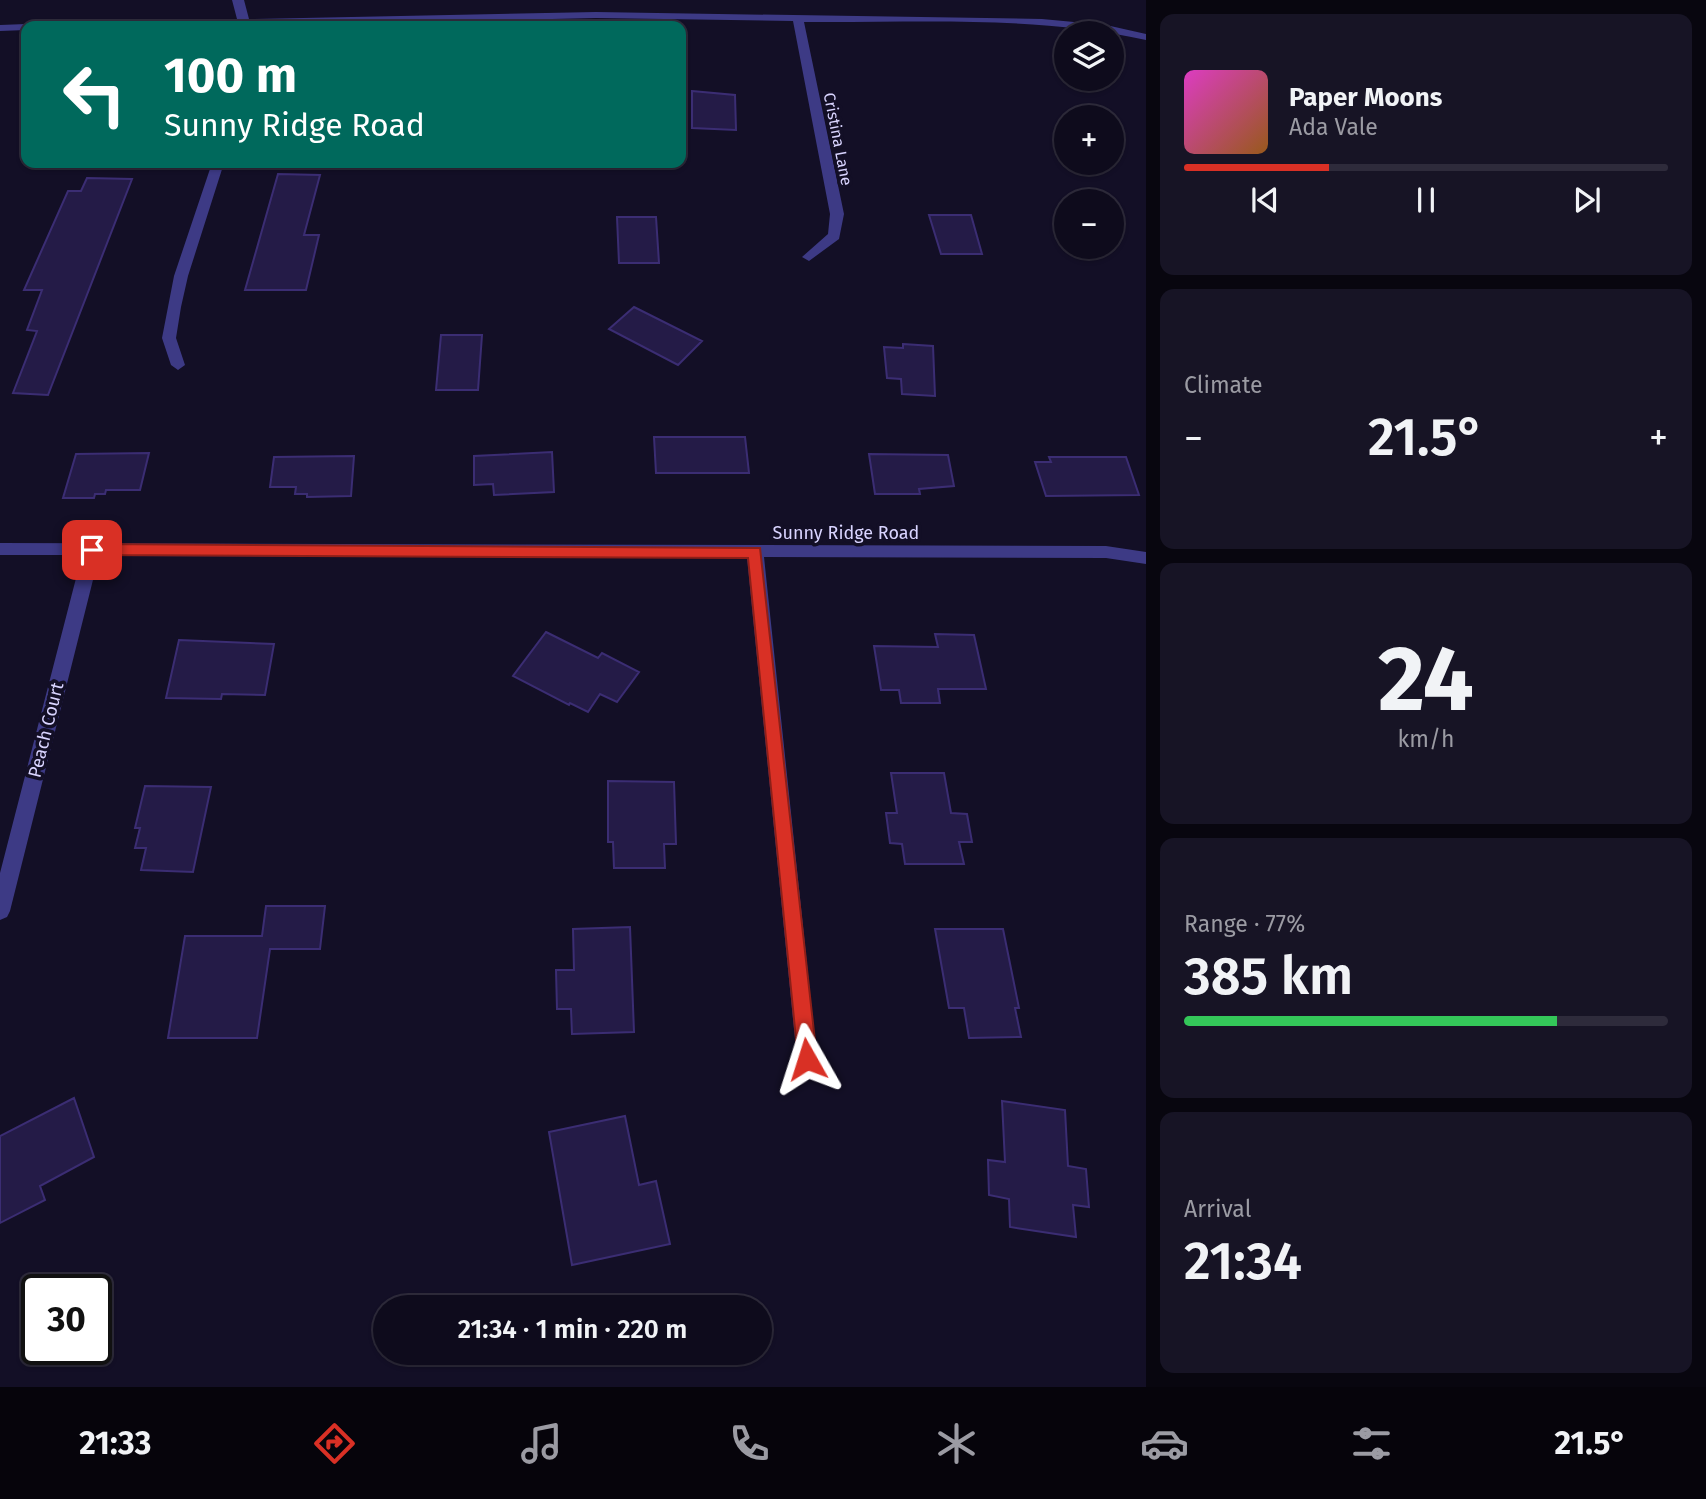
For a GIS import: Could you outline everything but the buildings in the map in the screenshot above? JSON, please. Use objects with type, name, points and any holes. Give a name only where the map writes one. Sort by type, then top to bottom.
[{"type":"street","points":[[238,0],[244,21]]},
{"type":"street","points":[[595,0],[596,15]]},
{"type":"street","points":[[333,21],[596,15],[1042,22],[1106,28],[1146,37]]},
{"type":"street","name":"Cristina Lane","points":[[798,18],[837,214],[834,236],[809,257]]},
{"type":"street","points":[[0,28],[21,27]]},
{"type":"street","points":[[178,365],[169,338],[174,307],[181,276],[216,168]]},
{"type":"street","name":"Sunny Ridge Road","points":[[0,549],[1106,552],[1146,558]]},
{"type":"street","name":"Peach Court","points":[[0,911],[92,550]]},
{"type":"street","points":[[755,552],[807,1059]]},
{"type":"route","points":[[92,550],[755,552],[807,1059]]}]
